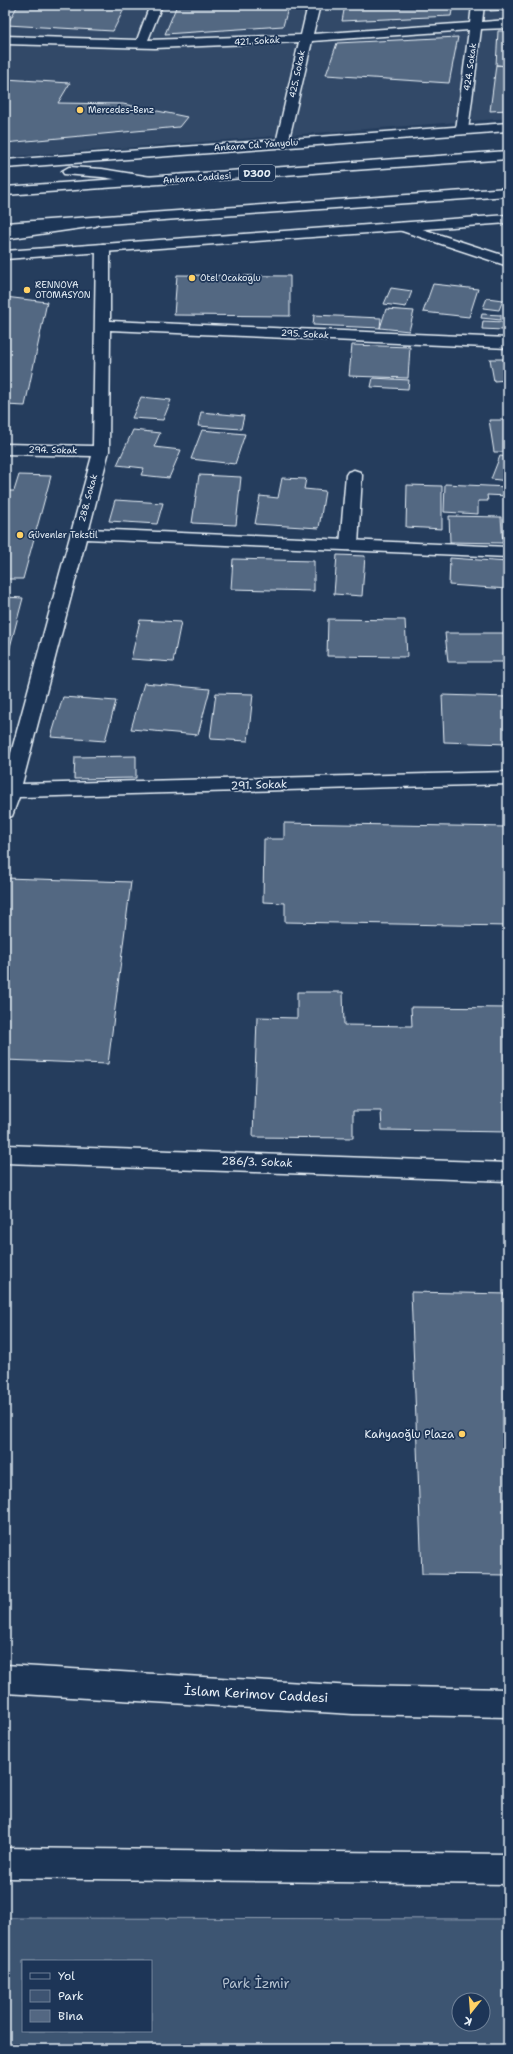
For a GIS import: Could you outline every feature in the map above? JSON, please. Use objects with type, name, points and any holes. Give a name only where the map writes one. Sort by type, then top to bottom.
[{"type":"main road","points":[[141,44],[156,5]]},
{"type":"main road","name":"425. Sokak","points":[[282,144],[305,38],[314,5]]},
{"type":"main road","name":"424. Sokak","points":[[462,130],[478,5]]},
{"type":"main road","name":"421. Sokak","points":[[5,40],[141,44],[254,41],[508,24]]},
{"type":"main road","name":"Ankara Cd. Yanyolu","points":[[5,164],[508,127]]},
{"type":"main road","name":"Ankara Caddesi","points":[[5,191],[508,155]]},
{"type":"main road","points":[[5,175],[70,171],[102,173],[151,181]]},
{"type":"main road","points":[[5,227],[508,192]]},
{"type":"main road","points":[[5,255],[508,219]]},
{"type":"main road","points":[[5,235],[111,220]]},
{"type":"main road","points":[[404,226],[508,262]]},
{"type":"main road","name":"288. Sokak","points":[[5,811],[101,451],[103,248]]},
{"type":"main road","name":"295. Sokak","points":[[102,325],[508,343]]},
{"type":"main road","name":"294. Sokak","points":[[5,449],[101,451]]},
{"type":"main road","points":[[349,545],[354,476]]},
{"type":"main road","points":[[79,534],[508,552]]},
{"type":"main road","name":"291. Sokak","points":[[10,792],[508,778]]},
{"type":"main road","name":"286/3. Sokak","points":[[5,1154],[508,1172]]},
{"type":"main road","name":"İslam Kerimov Caddesi","points":[[5,1679],[353,1700],[508,1703]]},
{"type":"main road","points":[[5,1863],[508,1869]]},
{"type":"shaded area","points":[[5,5],[508,5],[508,118],[5,157]]},
{"type":"green space","name":"Park İzmir","points":[[5,1918],[508,1919],[508,2049],[5,2049]]},
{"type":"building","points":[[18,5],[126,5],[113,31],[7,25]]},
{"type":"building","points":[[177,5],[289,5],[283,26],[165,34]]},
{"type":"building","points":[[345,5],[453,5],[451,16],[342,21]]},
{"type":"building","points":[[491,5],[508,5],[508,10],[490,11]]},
{"type":"building","points":[[498,31],[508,31],[508,66],[496,65]]},
{"type":"building","points":[[458,37],[449,83],[326,75],[337,43]]},
{"type":"building","points":[[496,65],[508,66],[508,110],[490,111]]},
{"type":"building","name":"Mercedes-Benz","points":[[5,79],[70,83],[58,103],[123,104],[187,117],[179,127],[5,143]]},
{"type":"building","points":[[177,275],[290,276],[290,316],[174,315]]},
{"type":"building","points":[[433,284],[478,289],[469,317],[423,312]]},
{"type":"building","points":[[391,288],[412,291],[406,307],[384,304]]},
{"type":"building","points":[[5,297],[47,302],[25,406],[5,405]]},
{"type":"building","points":[[487,298],[503,300],[499,310],[483,308]]},
{"type":"building","points":[[386,309],[414,311],[409,331],[380,328]]},
{"type":"building","points":[[482,314],[501,315],[501,320],[481,318]]},
{"type":"building","points":[[314,315],[381,318],[380,328],[313,325]]},
{"type":"building","points":[[483,321],[504,322],[503,330],[482,329]]},
{"type":"building","points":[[352,345],[410,347],[408,378],[349,376]]},
{"type":"building","points":[[490,359],[508,359],[508,380],[494,381]]},
{"type":"building","points":[[373,378],[409,380],[408,389],[371,387]]},
{"type":"building","points":[[141,397],[171,400],[163,420],[132,418]]},
{"type":"building","points":[[201,412],[244,416],[241,429],[198,426]]},
{"type":"building","points":[[489,420],[508,420],[508,452],[494,452]]},
{"type":"building","points":[[133,430],[160,433],[154,447],[181,450],[169,478],[141,475],[144,468],[117,465]]},
{"type":"building","points":[[202,430],[245,434],[235,464],[191,459]]},
{"type":"building","points":[[500,456],[508,457],[508,481],[491,479]]},
{"type":"building","name":"Güvenler Tekstil","points":[[19,475],[51,476],[23,579],[5,579],[5,491],[14,491]]},
{"type":"building","points":[[199,475],[241,477],[236,525],[192,523]]},
{"type":"building","points":[[282,478],[306,479],[304,489],[325,491],[319,528],[255,524],[260,496],[278,498]]},
{"type":"building","points":[[445,484],[508,487],[508,496],[487,495],[488,501],[478,501],[478,514],[444,512]]},
{"type":"building","points":[[407,485],[442,486],[442,529],[406,527]]},
{"type":"building","points":[[115,500],[163,503],[157,524],[109,521]]},
{"type":"building","points":[[449,516],[501,517],[503,543],[450,542]]},
{"type":"building","points":[[337,555],[365,556],[362,596],[334,594]]},
{"type":"building","points":[[450,558],[508,562],[508,589],[449,585]]},
{"type":"building","points":[[233,559],[314,561],[314,591],[231,589]]},
{"type":"building","points":[[5,597],[23,598],[5,666]]},
{"type":"building","points":[[328,619],[405,620],[407,657],[327,656]]},
{"type":"building","points":[[140,620],[181,622],[173,662],[131,659]]},
{"type":"building","points":[[445,633],[508,633],[508,662],[448,662]]},
{"type":"building","points":[[144,683],[210,689],[198,735],[131,729]]},
{"type":"building","points":[[216,693],[253,694],[248,741],[210,739]]},
{"type":"building","points":[[442,695],[508,697],[508,744],[444,742]]},
{"type":"building","points":[[63,697],[116,701],[105,741],[51,737]]},
{"type":"building","points":[[136,756],[136,778],[74,779],[75,757]]},
{"type":"building","points":[[284,823],[508,827],[508,926],[285,922],[285,903],[263,902],[264,839],[284,839]]},
{"type":"building","points":[[5,878],[131,882],[108,1064],[5,1060]]},
{"type":"building","points":[[297,992],[343,992],[344,1025],[412,1026],[411,1007],[508,1008],[508,1132],[382,1130],[381,1111],[353,1111],[353,1138],[253,1137],[257,1017],[297,1018]]},
{"type":"building","name":"Kahyaoğlu Plaza","points":[[411,1292],[508,1294],[508,1575],[422,1574]]},
{"type":"place","name":"Mercedes-Benz","points":[[80,110]]},
{"type":"place","name":"Otel Ocakoglu","points":[[192,278]]},
{"type":"place","name":"RENNOVA OTOMASYON","points":[[27,290]]},
{"type":"place","name":"Güvenler Tekstil","points":[[20,535]]},
{"type":"place","name":"Kahyaoğlu Plaza","points":[[462,1434]]}]
